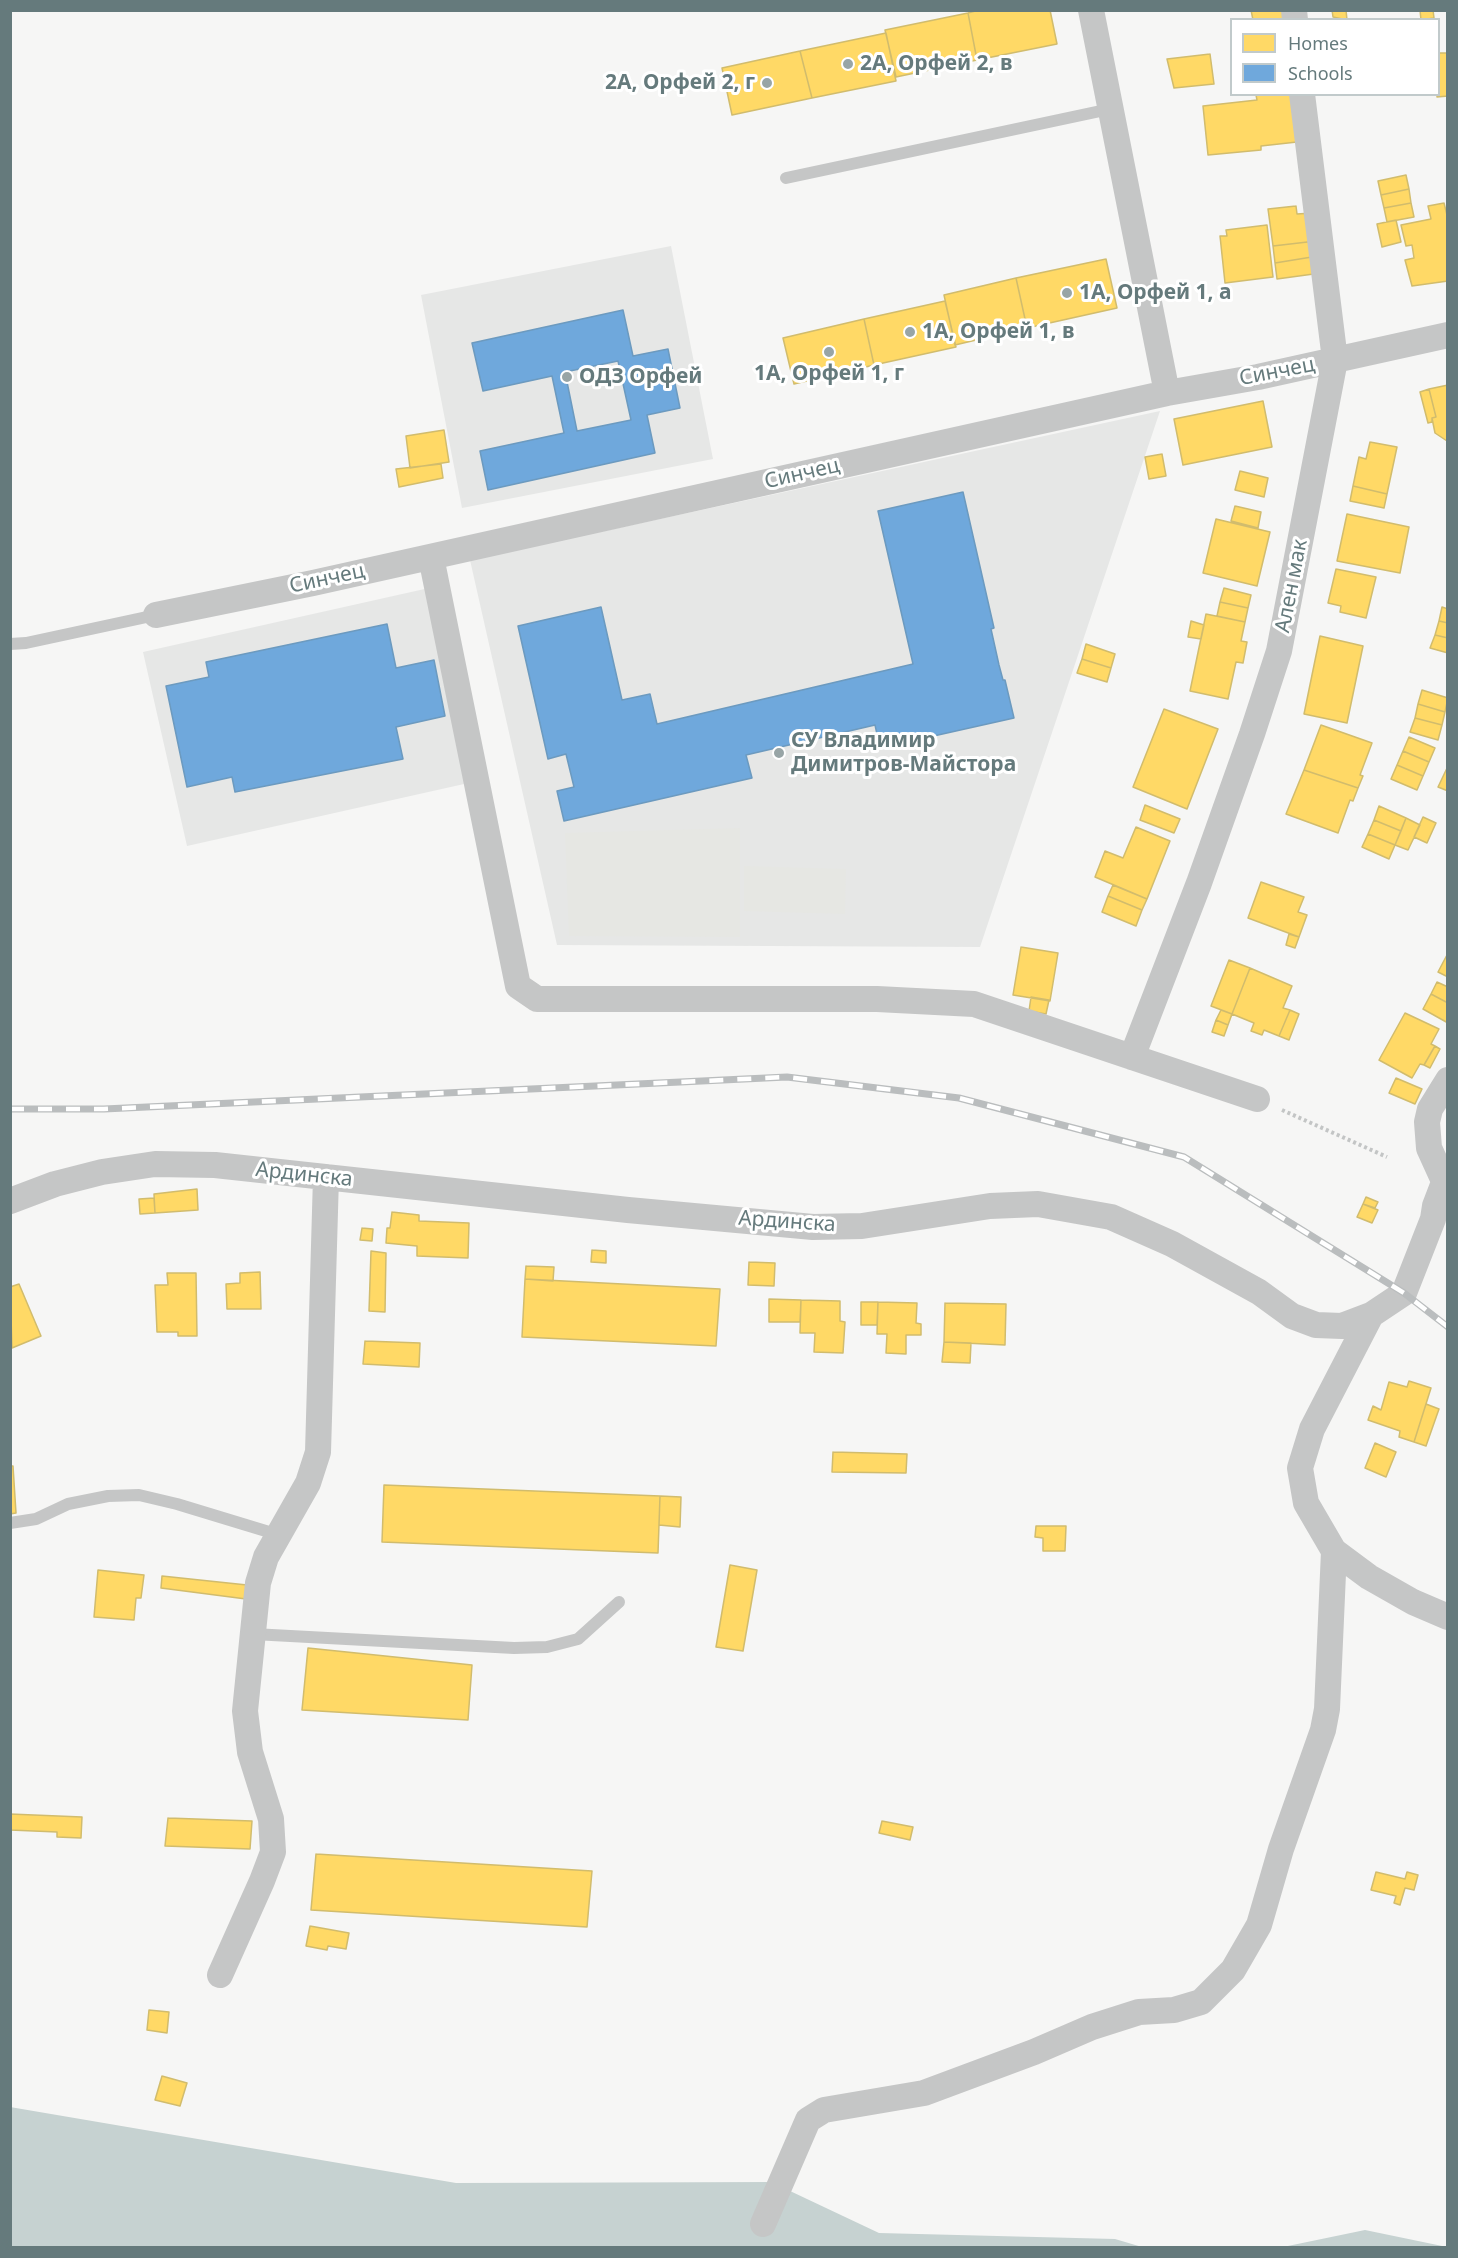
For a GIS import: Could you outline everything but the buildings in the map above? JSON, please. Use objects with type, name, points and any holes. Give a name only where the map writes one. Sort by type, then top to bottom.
[{"type":"street","points":[[1091,10],[1167,393]]},
{"type":"street","name":"Ален мак","points":[[1132,1057],[1203,872],[1280,651],[1335,360],[1302,96]]},
{"type":"street","name":"Синчец","points":[[156,615],[431,557],[1167,393],[1448,335]]},
{"type":"street","points":[[431,557],[518,986],[537,999],[877,999],[975,1004],[1257,1099]]},
{"type":"street","points":[[1445,1176],[1429,1148],[1427,1129],[1430,1109],[1448,1080]]},
{"type":"street","name":"Ардинска","points":[[10,1201],[55,1184],[102,1172],[155,1164],[215,1165],[628,1210],[813,1227],[862,1226],[990,1206],[1038,1204],[1111,1217],[1172,1244],[1259,1292],[1292,1316],[1316,1325],[1342,1326],[1371,1315],[1404,1293],[1433,1219],[1445,1176]]},
{"type":"street","points":[[220,1975],[273,1852],[271,1819],[250,1752],[245,1712],[258,1583],[266,1557],[308,1483],[318,1452],[326,1178]]},
{"type":"street","points":[[1371,1315],[1312,1429],[1300,1468],[1306,1503],[1334,1551],[1369,1577],[1413,1602],[1448,1617]]},
{"type":"street","points":[[763,2224],[808,2120],[824,2110],[924,2093],[1034,2052],[1092,2027],[1139,2012],[1174,2010],[1201,2002],[1233,1970],[1259,1925],[1281,1849],[1323,1730],[1327,1709],[1334,1551]]},
{"type":"lane","points":[[786,178],[1110,109]]},
{"type":"lane","points":[[10,644],[26,643],[156,615]]},
{"type":"lane","points":[[10,1522],[36,1519],[68,1504],[108,1496],[139,1495],[279,1535]]},
{"type":"lane","points":[[253,1634],[514,1648],[547,1647],[578,1639],[620,1602]]},
{"type":"path","points":[[1257,1099],[1387,1157]]},
{"type":"shaded area","name":"ОДЗ Орфей","points":[[671,246],[713,459],[462,508],[421,295]]},
{"type":"shaded area","name":"СУ Владимир Димитров-Майстора","points":[[1160,411],[980,947],[557,945],[470,560]]},
{"type":"shaded area","points":[[429,588],[473,782],[187,846],[143,652]]},
{"type":"shaded area","points":[[740,828],[740,937],[569,936],[565,833]]},
{"type":"shaded area","points":[[744,866],[846,869],[845,914],[744,911]]},
{"type":"shaded area","points":[[10,2107],[456,2183],[771,2182],[879,2233],[1115,2239],[1142,2247],[11,2247]]},
{"type":"shaded area","points":[[1365,2230],[1447,2247],[1283,2247]]},
{"type":"railway","points":[[10,1109],[104,1109],[787,1077],[959,1098],[1184,1157],[1404,1293],[1448,1327]]},
{"type":"place","name":"2А, Орфей 2, в","points":[[848,64]]},
{"type":"place","name":"2А, Орфей 2, г","points":[[767,83]]},
{"type":"place","name":"1А, Орфей 1, а","points":[[1067,293]]},
{"type":"place","name":"1А, Орфей 1, в","points":[[910,332]]},
{"type":"place","name":"1А, Орфей 1, г","points":[[829,352]]},
{"type":"place","name":"ОДЗ Орфей","points":[[567,377]]},
{"type":"place","name":"СУ Владимир Димитров-Майстора","points":[[779,753]]}]
